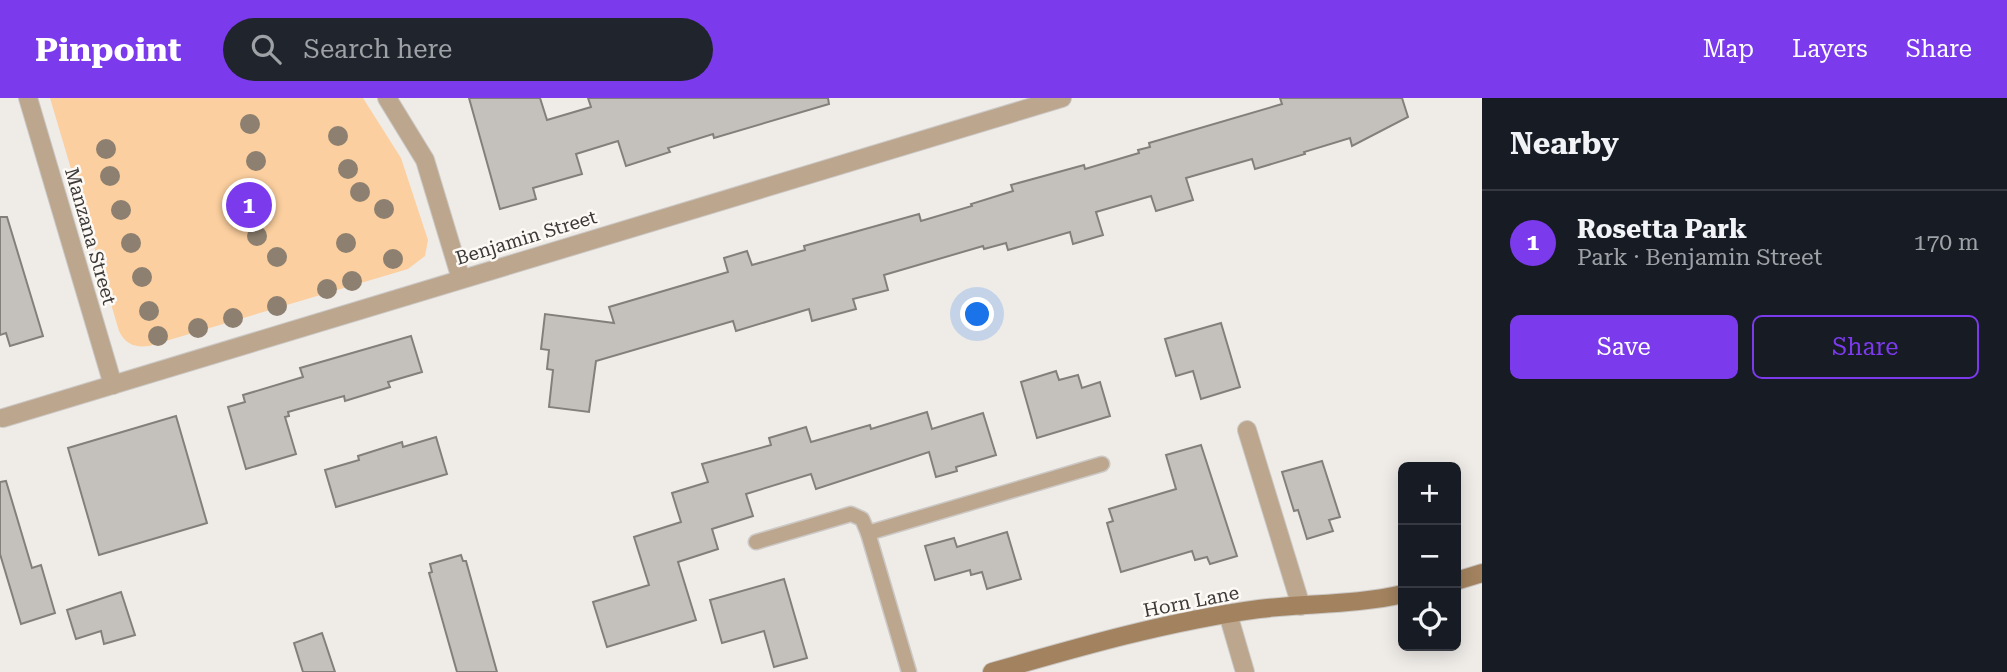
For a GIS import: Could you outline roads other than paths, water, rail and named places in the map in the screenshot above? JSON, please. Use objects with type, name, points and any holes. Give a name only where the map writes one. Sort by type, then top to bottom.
[{"type":"street","name":"Manzana Street","points":[[28,98],[113,385]]},
{"type":"street","points":[[387,98],[425,160],[461,279]]},
{"type":"street","name":"Benjamin Street","points":[[3,418],[1062,98]]},
{"type":"street","points":[[1247,430],[1301,606]]},
{"type":"street","points":[[1461,579],[1482,573]]},
{"type":"street","name":"Horn Lane","points":[[992,672],[1070,649],[1228,614],[1338,604],[1398,595]]},
{"type":"street","points":[[1228,614],[1245,672]]},
{"type":"lane","points":[[868,533],[1102,464]]},
{"type":"lane","points":[[756,541],[851,514],[862,519],[909,672]]},
{"type":"place","name":"Rosetta Park","points":[[249,205]]}]
